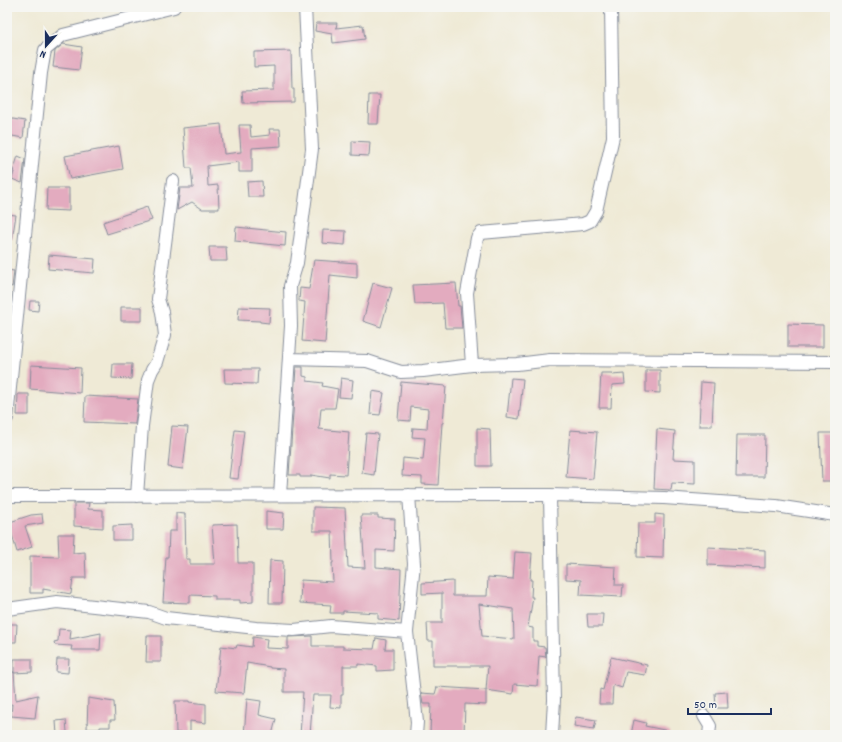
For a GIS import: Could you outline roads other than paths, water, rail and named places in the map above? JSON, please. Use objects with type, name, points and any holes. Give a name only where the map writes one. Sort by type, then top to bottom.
[{"type":"street","points":[[7,418],[41,73],[45,50],[63,35],[155,9],[174,7]]},
{"type":"street","points":[[280,495],[291,326],[290,286],[297,263],[312,149],[305,7]]},
{"type":"street","points":[[472,364],[467,293],[477,238],[481,233],[583,224],[590,220],[596,211],[613,137],[611,7]]},
{"type":"street","points":[[137,496],[142,426],[148,380],[152,370],[158,362],[165,335],[162,312],[158,298],[173,181]]},
{"type":"street","points":[[289,359],[367,361],[401,372],[423,371],[472,364],[516,364],[550,360],[835,362]]},
{"type":"street","points":[[7,496],[409,495],[664,498],[776,506],[835,515]]},
{"type":"street","points":[[409,495],[414,564],[407,632],[417,722],[416,735]]},
{"type":"street","points":[[550,496],[554,700],[552,735]]},
{"type":"street","points":[[7,609],[57,602],[149,612],[166,618],[256,628],[294,630],[331,626],[407,632]]},
{"type":"street","points":[[704,716],[710,726],[709,735]]}]
